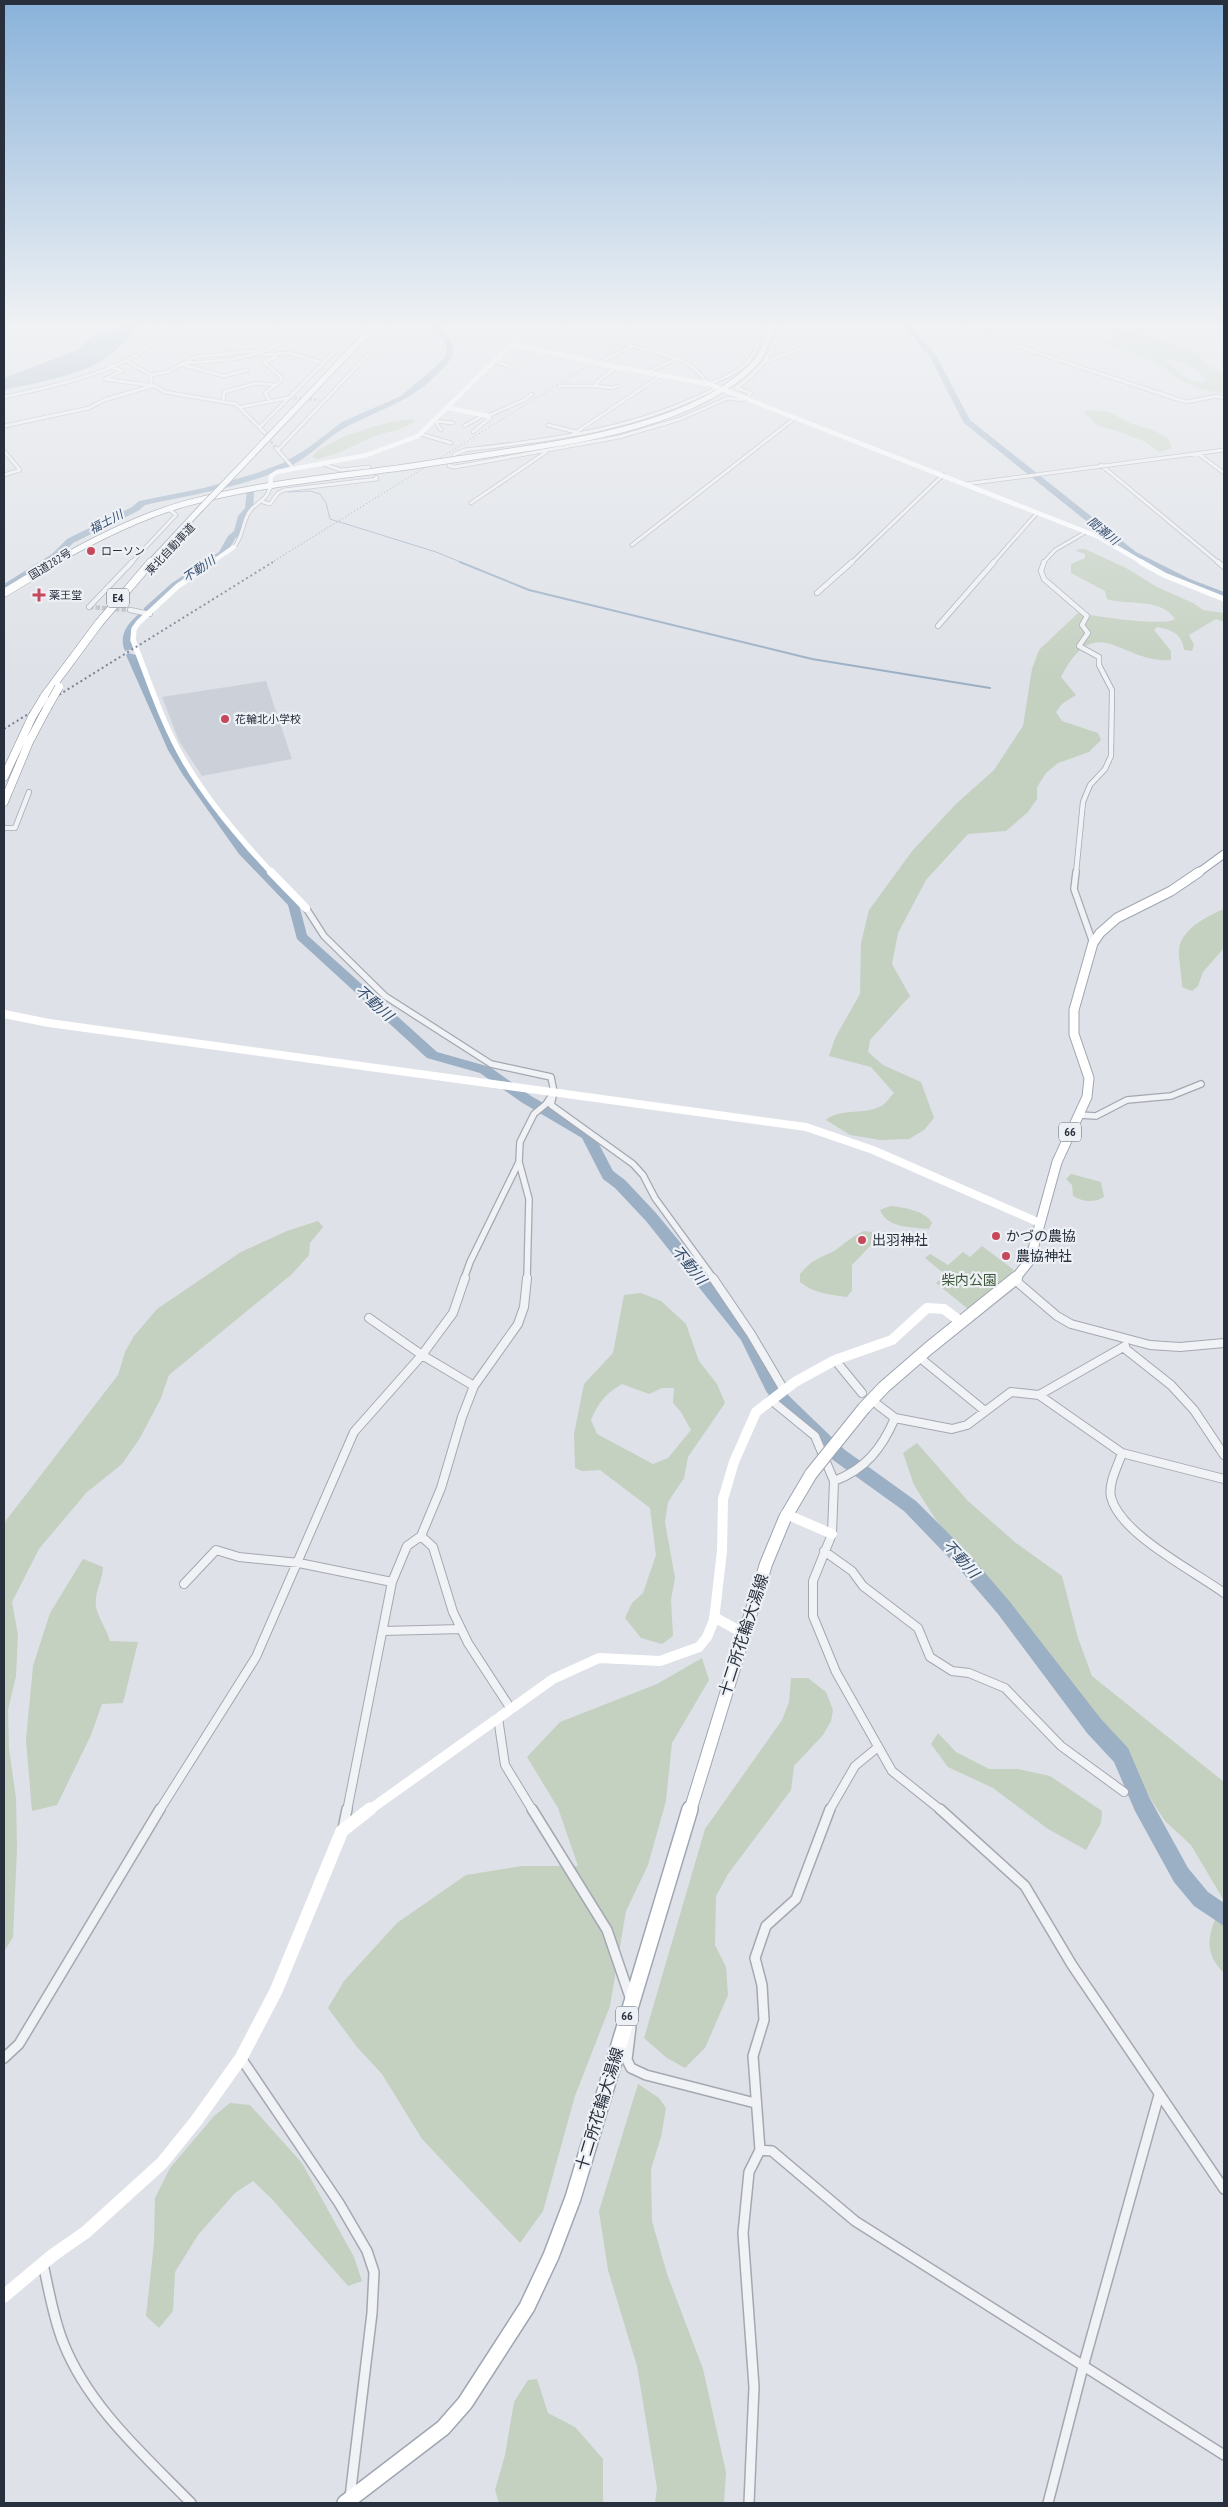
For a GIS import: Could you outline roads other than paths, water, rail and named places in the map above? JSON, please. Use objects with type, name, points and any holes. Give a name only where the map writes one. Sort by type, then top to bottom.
[{"type":"highway","name":"東北自動車道","points":[[4,778],[32,717],[84,639],[135,578],[263,443]]},
{"type":"highway","name":"東北自動車道","points":[[4,802],[29,742],[59,687],[114,612],[270,443]]},
{"type":"highway","name":"国道282号","points":[[4,593],[7,587],[71,550],[169,509],[215,496],[552,443]]},
{"type":"main road","name":"十二所花輪大湯線","points":[[348,2503],[443,2428],[465,2403],[494,2361],[527,2307],[551,2256],[573,2198],[743,1633],[786,1514],[811,1474],[864,1408],[884,1387],[961,1322],[1015,1280],[1030,1260],[1057,1162],[1087,1097],[1089,1078],[1074,1034],[1074,1010],[1093,944],[1104,927],[1118,917],[1169,892],[1224,854]]},
{"type":"street","points":[[282,443],[277,448],[293,467]]},
{"type":"street","points":[[404,443],[326,464],[293,467],[271,476],[269,495],[248,513],[242,536],[234,547],[178,586],[134,628],[133,640],[158,704],[185,762],[238,837],[306,908],[324,936],[385,996],[491,1064],[550,1077],[554,1092],[551,1105],[601,1139],[633,1164],[643,1175],[655,1198],[693,1248],[751,1334],[777,1395],[815,1436],[834,1481],[832,1534],[813,1581],[813,1616],[836,1672],[878,1747],[892,1771],[950,1817],[1025,1886],[1072,1965],[1224,2189]]},
{"type":"street","points":[[526,443],[465,450],[455,454],[449,466],[455,467],[587,443]]},
{"type":"street","points":[[559,443],[565,448]]},
{"type":"street","points":[[632,545],[763,443]]},
{"type":"street","points":[[860,443],[1099,537],[1164,575],[1224,599]]},
{"type":"street","points":[[471,503],[549,450]]},
{"type":"street","points":[[966,484],[1224,450]]},
{"type":"street","points":[[4,451],[20,470],[4,475]]},
{"type":"street","points":[[1198,453],[1224,473]]},
{"type":"street","points":[[326,464],[341,470],[369,467]]},
{"type":"street","points":[[1100,466],[1224,567]]},
{"type":"street","points":[[817,593],[824,589],[943,475]]},
{"type":"street","points":[[263,502],[270,504],[284,490],[376,479],[376,477]]},
{"type":"street","points":[[89,607],[176,514],[169,509]]},
{"type":"street","points":[[938,626],[1037,513]]},
{"type":"street","points":[[1086,532],[1060,545],[1042,566],[1041,572],[1044,579],[1087,616],[1082,625],[1088,633],[1079,646],[1099,656],[1099,665],[1112,690],[1111,756],[1105,769],[1090,785],[1083,802],[1077,845],[1074,889],[1080,911],[1093,944]]},
{"type":"street","points":[[130,610],[150,614]]},
{"type":"street","points":[[6,828],[15,828],[29,792]]},
{"type":"street","points":[[4,1014],[49,1023],[806,1127],[873,1150],[1040,1223]]},
{"type":"street","points":[[1079,1115],[1096,1116],[1127,1100],[1171,1096],[1201,1084]]},
{"type":"street","points":[[4,2296],[42,2263],[86,2232],[162,2163],[242,2058],[276,1991],[342,1831],[392,1582],[407,1546],[421,1536],[441,1488],[462,1417],[474,1386],[518,1324],[524,1307],[527,1285],[526,1256],[529,1199],[519,1162],[520,1142],[534,1113],[546,1104],[554,1092]]},
{"type":"street","points":[[4,2058],[19,2044],[199,1745],[256,1657],[299,1563],[354,1432],[422,1355],[453,1313],[470,1262],[519,1162]]},
{"type":"street","points":[[1015,1280],[1057,1316],[1071,1324],[1129,1341],[1180,1347],[1224,1343]]},
{"type":"street","points":[[342,1831],[383,1799],[553,1679],[599,1658],[660,1661],[699,1647],[707,1636],[714,1617],[722,1551],[724,1499],[734,1462],[756,1412],[777,1395],[835,1360],[886,1343],[900,1334],[927,1308],[944,1309],[961,1322]]},
{"type":"street","points":[[369,1318],[422,1355],[474,1386]]},
{"type":"street","points":[[1039,1394],[1093,1362],[1123,1347],[1129,1341]]},
{"type":"street","points":[[1123,1347],[1171,1385],[1194,1410],[1224,1455]]},
{"type":"street","points":[[919,1357],[985,1411]]},
{"type":"street","points":[[835,1360],[862,1393]]},
{"type":"street","points":[[878,1405],[895,1418],[952,1429],[967,1425],[1011,1392],[1039,1394],[1091,1434],[1122,1453],[1224,1479]]},
{"type":"street","points":[[834,1481],[863,1465],[879,1451],[895,1418]]},
{"type":"street","points":[[1122,1453],[1111,1496],[1114,1508],[1165,1556],[1224,1593]]},
{"type":"street","points":[[786,1514],[832,1534]]},
{"type":"street","points":[[421,1536],[433,1547],[453,1612],[461,1629],[486,1674],[511,1709]]},
{"type":"street","points":[[184,1584],[216,1550],[239,1557],[299,1563],[392,1582]]},
{"type":"street","points":[[824,1552],[852,1571],[863,1586],[918,1628],[930,1658],[952,1671],[969,1673],[1004,1688],[1061,1746],[1124,1792]]},
{"type":"street","points":[[714,1617],[743,1633]]},
{"type":"street","points":[[383,1631],[461,1629]]},
{"type":"street","points":[[498,1718],[505,1765],[608,1930],[621,1976],[630,1997],[631,2025],[627,2060],[631,2068],[646,2074],[755,2103]]},
{"type":"street","points":[[748,2503],[753,2443],[754,2387],[743,2233],[749,2172],[760,2150],[753,2056],[764,2020],[762,1985],[755,1958],[766,1926],[796,1899],[807,1874],[828,1812],[855,1766],[878,1747]]},
{"type":"street","points":[[242,2058],[339,2203],[367,2251],[374,2272],[372,2313],[348,2503]]},
{"type":"street","points":[[1048,2503],[1083,2367],[1159,2095]]},
{"type":"street","points":[[760,2150],[772,2151],[855,2222],[1224,2455]]},
{"type":"street","points":[[42,2263],[65,2348],[94,2399],[132,2442],[191,2503]]},
{"type":"waterway","name":"福士川","points":[[4,588],[55,556],[70,541],[135,509],[142,503],[205,490],[257,476],[286,465],[320,443]]},
{"type":"waterway","name":"間瀬川","points":[[994,443],[1133,554],[1187,581],[1224,595]]},
{"type":"waterway","points":[[289,492],[310,491],[320,494],[326,503],[330,519],[436,552],[463,563]]},
{"type":"waterway","name":"不動川","points":[[147,610],[175,585],[222,554],[231,538],[238,532],[242,516],[249,509],[250,492]]},
{"type":"waterway","points":[[460,562],[529,590],[812,659],[990,688]]},
{"type":"waterway","name":"不動川","points":[[128,649],[127,638],[129,630],[143,615]]},
{"type":"waterway","name":"不動川","points":[[131,655],[173,750],[188,775],[243,852],[294,904],[301,936],[384,1013],[418,1040],[432,1055],[485,1070],[526,1099],[587,1135],[608,1175],[620,1184],[651,1217],[747,1336],[772,1386],[783,1401],[839,1455],[910,1506],[962,1559],[1004,1608],[1094,1726],[1121,1755],[1142,1804],[1181,1875],[1201,1899],[1224,1916]]},
{"type":"tunnel","points":[[272,443],[275,447]]},
{"type":"tunnel","points":[[89,607],[130,610]]},
{"type":"railway","points":[[271,563],[464,443]]},
{"type":"railway","points":[[4,729],[273,562]]},
{"type":"place","name":"ローソン","points":[[91,551]]},
{"type":"place","name":"薬王堂","points":[[39,595]]},
{"type":"place","name":"花輪北小学校","points":[[225,719]]},
{"type":"place","name":"かづの農協","points":[[996,1236]]},
{"type":"place","name":"出羽神社","points":[[862,1240]]},
{"type":"place","name":"農協神社","points":[[1006,1256]]},
{"type":"park label","name":"柴内公園","points":[[969,1280]]}]
